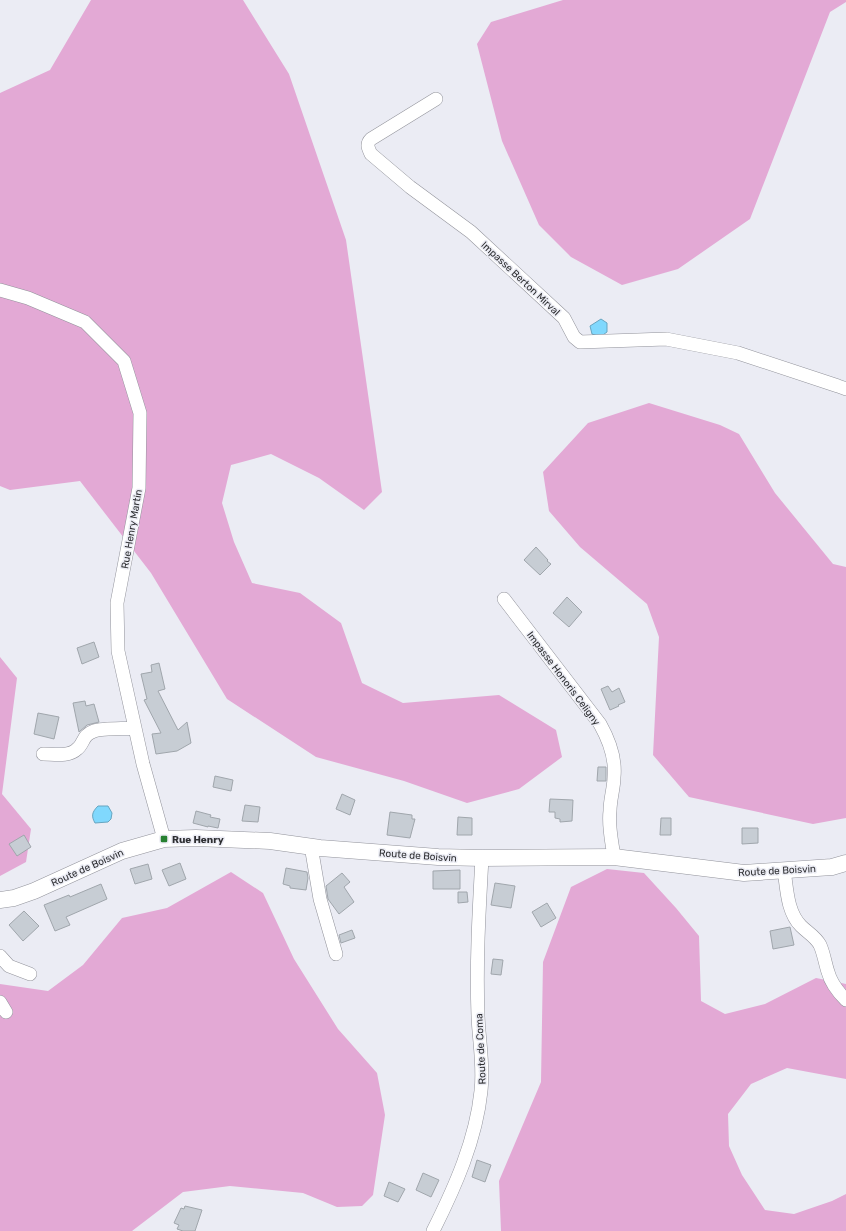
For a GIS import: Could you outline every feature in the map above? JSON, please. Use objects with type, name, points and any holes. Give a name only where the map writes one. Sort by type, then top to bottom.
[{"type":"main road","name":"Route de Boisvin","points":[[0,900],[14,898],[34,891],[122,851],[164,839],[196,838],[270,841],[430,856],[482,858],[614,857],[744,873],[832,867],[846,864]]},
{"type":"street","name":"Impasse Berton Mirval","points":[[436,99],[371,139],[368,142],[367,147],[371,154],[410,187],[471,232],[564,318],[574,337],[580,342],[666,339],[738,353],[846,389]]},
{"type":"street","name":"Rue Henry Martin","points":[[0,290],[28,298],[85,322],[124,361],[140,413],[139,488],[117,603],[118,651],[143,764],[164,839]]},
{"type":"street","name":"Impasse Honoris Celigny","points":[[504,599],[600,724],[606,736],[613,756],[615,776],[609,812],[614,857]]},
{"type":"street","points":[[43,754],[68,754],[73,752],[78,749],[88,734],[94,731],[135,728]]},
{"type":"street","points":[[311,846],[320,899],[336,954]]},
{"type":"street","name":"Route de Coma","points":[[433,1231],[471,1144],[481,1091],[482,1075],[478,1016],[477,948],[482,858]]},
{"type":"street","points":[[784,870],[791,911],[800,925],[820,944],[826,961],[828,973],[838,992],[846,1000]]},
{"type":"street","points":[[0,956],[9,966],[30,974]]},
{"type":"shaded area","points":[[91,0],[243,0],[289,74],[346,240],[382,492],[364,510],[319,478],[271,454],[231,465],[222,503],[234,542],[252,583],[300,593],[341,623],[362,683],[403,703],[499,695],[556,730],[562,757],[519,789],[467,803],[404,781],[316,757],[227,699],[151,573],[80,481],[10,490],[0,486],[0,93],[50,70]]},
{"type":"shaded area","points":[[563,0],[846,0],[846,2],[830,12],[750,219],[678,269],[622,285],[571,257],[539,225],[502,141],[477,44],[491,22]]},
{"type":"shaded area","points":[[649,403],[720,425],[739,434],[775,493],[833,564],[846,567],[846,818],[813,824],[689,797],[653,755],[659,637],[647,604],[580,547],[549,511],[543,472],[588,423]]},
{"type":"shaded area","points":[[0,657],[17,678],[2,794],[31,829],[26,862],[0,876]]},
{"type":"shaded area","points":[[607,869],[644,873],[699,936],[701,1001],[725,1014],[765,1004],[816,978],[846,984],[846,1079],[787,1068],[751,1084],[728,1114],[729,1146],[742,1175],[765,1210],[794,1214],[832,1201],[846,1194],[846,1231],[501,1231],[499,1181],[541,1082],[543,962],[571,887]]},
{"type":"shaded area","points":[[231,872],[263,893],[294,959],[338,1029],[377,1073],[385,1115],[373,1195],[362,1206],[337,1207],[303,1193],[230,1186],[183,1192],[132,1231],[0,1231],[0,984],[48,991],[83,965],[122,918],[167,908]]},
{"type":"water","points":[[601,319],[607,323],[607,332],[600,337],[592,334],[590,326]]},
{"type":"water","points":[[98,806],[108,806],[112,813],[111,819],[108,822],[95,823],[93,814],[94,810]]},
{"type":"building","points":[[536,547],[551,564],[540,575],[524,560]]},
{"type":"building","points":[[567,597],[582,612],[569,627],[553,613]]},
{"type":"building","points":[[94,642],[99,657],[82,664],[77,648]]},
{"type":"building","points":[[159,663],[165,689],[158,691],[178,730],[187,722],[191,743],[177,751],[156,754],[152,734],[161,733],[144,700],[147,699],[141,674],[152,672],[151,665]]},
{"type":"building","points":[[608,686],[612,692],[619,688],[625,702],[610,710],[601,689]]},
{"type":"building","points":[[85,701],[86,706],[94,704],[99,722],[87,725],[79,732],[73,703]]},
{"type":"building","points":[[38,713],[59,717],[54,739],[34,734]]},
{"type":"building","points":[[598,767],[606,767],[606,781],[597,781]]},
{"type":"building","points":[[215,776],[233,780],[231,791],[213,787]]},
{"type":"building","points":[[342,794],[355,800],[350,815],[336,809]]},
{"type":"building","points":[[550,799],[573,800],[572,821],[560,822],[560,819],[555,818],[555,812],[549,812]]},
{"type":"building","points":[[245,805],[260,807],[258,822],[242,821]]},
{"type":"building","points":[[196,811],[211,815],[210,817],[220,819],[218,828],[193,823]]},
{"type":"building","points":[[390,812],[412,815],[412,819],[415,819],[410,838],[387,835]]},
{"type":"building","points":[[458,817],[472,818],[472,835],[457,835]]},
{"type":"building","points":[[661,818],[671,818],[671,835],[660,835]]},
{"type":"building","points":[[742,828],[758,828],[758,843],[742,844]]},
{"type":"building","points":[[24,835],[31,847],[17,856],[9,844]]},
{"type":"building","points":[[180,863],[186,879],[169,886],[162,870]]},
{"type":"building","points":[[148,864],[152,879],[135,884],[130,869]]},
{"type":"building","points":[[286,868],[307,872],[308,878],[306,890],[290,888],[290,886],[283,884]]},
{"type":"building","points":[[460,870],[460,889],[433,889],[433,871]]},
{"type":"building","points":[[342,873],[350,882],[344,887],[354,902],[339,914],[328,899],[326,886]]},
{"type":"building","points":[[495,883],[515,886],[511,908],[491,905]]},
{"type":"building","points":[[101,884],[107,899],[66,917],[70,925],[55,931],[44,905],[69,895],[70,897]]},
{"type":"building","points":[[458,892],[467,892],[468,902],[458,903]]},
{"type":"building","points":[[547,903],[556,918],[541,927],[532,912]]},
{"type":"building","points":[[24,911],[39,926],[23,941],[9,925]]},
{"type":"building","points":[[790,927],[794,945],[773,949],[770,931]]},
{"type":"building","points":[[352,930],[355,938],[341,943],[339,935]]},
{"type":"building","points":[[493,959],[503,960],[501,975],[491,974]]},
{"type":"building","points":[[477,1160],[491,1165],[485,1182],[472,1177]]},
{"type":"building","points":[[423,1173],[439,1180],[431,1197],[416,1190]]},
{"type":"building","points":[[389,1182],[405,1189],[398,1202],[384,1196]]},
{"type":"building","points":[[185,1206],[202,1210],[195,1231],[183,1231],[177,1229],[179,1225],[174,1223],[181,1208],[184,1209]]},
{"type":"place","name":"Rue Henry","points":[[164,839]]}]
